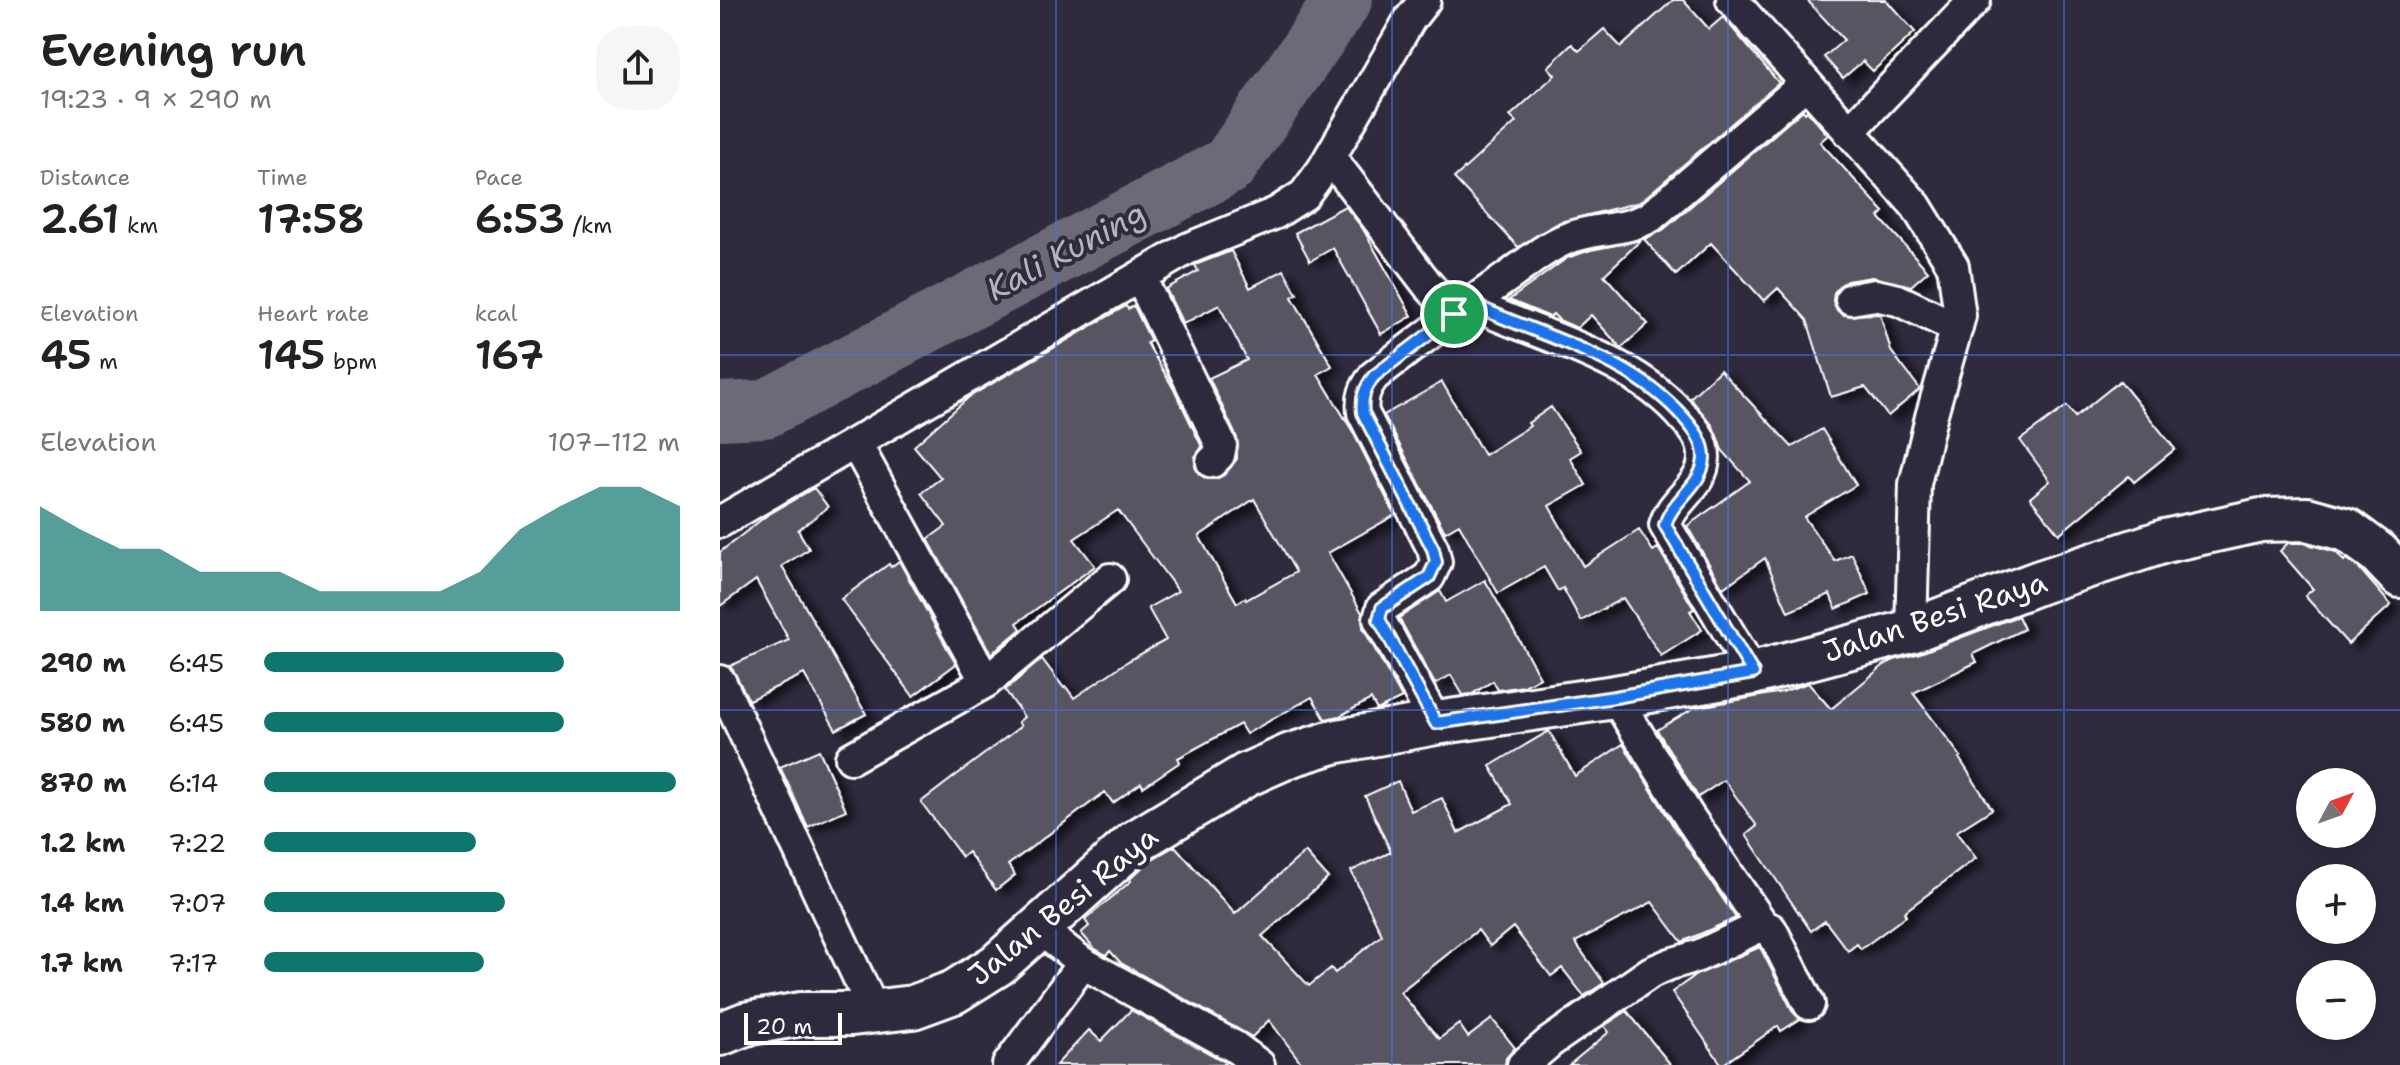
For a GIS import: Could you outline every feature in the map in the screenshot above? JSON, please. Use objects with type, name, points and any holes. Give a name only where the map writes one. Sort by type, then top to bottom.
[{"type":"street","points":[[720,522],[1187,249],[1276,213],[1304,195],[1330,157],[1410,19],[1425,0]]},
{"type":"street","points":[[1732,0],[1916,206],[1953,266],[1960,316],[1915,484],[1911,631]]},
{"type":"street","points":[[1849,132],[1975,0]]},
{"type":"street","points":[[1436,723],[1379,619],[1382,608],[1429,577],[1436,562],[1433,549],[1363,413],[1362,399],[1366,387],[1374,376],[1462,308],[1565,239],[1628,228],[1650,217],[1805,84]]},
{"type":"street","points":[[1330,157],[1428,285],[1462,308],[1578,346],[1611,364],[1644,383],[1673,406],[1699,436],[1704,458],[1697,480],[1668,516],[1665,525],[1753,673]]},
{"type":"street","points":[[1140,277],[1221,445],[1219,455],[1212,462]]},
{"type":"street","points":[[1851,299],[1875,295],[1898,300],[1957,328]]},
{"type":"street","points":[[856,444],[986,682]]},
{"type":"street","name":"Jalan Besi Raya","points":[[720,1034],[745,1024],[801,1014],[852,1014],[913,1007],[954,992],[997,965],[1135,842],[1246,775],[1291,755],[1333,742],[1753,673],[1911,631],[2040,582],[2165,541],[2261,520],[2307,519],[2347,530],[2393,556]]},
{"type":"street","points":[[851,758],[986,682],[1110,579]]},
{"type":"street","points":[[720,681],[874,1011]]},
{"type":"street","points":[[1615,697],[1689,817],[1763,925],[1771,929],[1809,1004]]},
{"type":"street","points":[[1523,1065],[1550,1042],[1651,972],[1698,956],[1763,925]]},
{"type":"street","points":[[1037,927],[1083,963],[1235,1047],[1259,1065]]},
{"type":"street","points":[[1008,1065],[1083,963]]},
{"type":"building","points":[[1673,0],[1683,0],[1709,29],[1723,17],[1779,83],[1640,202],[1560,222],[1518,247],[1454,178],[1516,122],[1510,116],[1555,75],[1548,67],[1572,44],[1579,51],[1604,29],[1621,47]]},
{"type":"building","points":[[1807,0],[1886,0],[1915,32],[1873,71],[1863,61],[1843,78],[1824,57],[1844,40]]},
{"type":"building","points":[[1803,110],[1828,135],[1820,142],[1884,212],[1879,217],[1928,271],[1911,286],[1872,277],[1847,281],[1834,293],[1837,310],[1844,315],[1880,314],[1891,351],[1920,389],[1888,416],[1865,387],[1831,397],[1807,320],[1778,288],[1764,301],[1711,243],[1676,275],[1644,239],[1662,231]]},
{"type":"building","points":[[1345,206],[1363,229],[1412,316],[1381,334],[1333,248],[1310,261],[1295,233]]},
{"type":"building","points":[[1641,240],[1604,275],[1648,324],[1621,348],[1591,315],[1577,328],[1553,314],[1550,317],[1509,300],[1567,258]]},
{"type":"building","points":[[1231,251],[1250,288],[1284,270],[1297,294],[1292,297],[1332,366],[1318,374],[1353,432],[1395,515],[1328,553],[1362,613],[1363,628],[1402,698],[1377,710],[1371,699],[1340,716],[1325,719],[1312,697],[1246,734],[1240,724],[1178,758],[1180,762],[1143,787],[1141,783],[1113,803],[1105,792],[1008,865],[1015,875],[996,890],[968,852],[962,857],[921,802],[1021,726],[1018,722],[1024,717],[1005,690],[1042,659],[1074,698],[1128,661],[1166,640],[1148,608],[1178,591],[1118,510],[1074,539],[1095,566],[1017,623],[1021,629],[991,654],[928,539],[946,526],[921,493],[941,478],[914,446],[969,397],[1126,306],[1128,309],[1134,306],[1151,341],[1147,343],[1202,447],[1195,457],[1195,467],[1207,479],[1224,475],[1237,459],[1237,438],[1209,378],[1247,360],[1219,305],[1183,324],[1166,289],[1198,271],[1195,265]],"holes":[[[1254,499],[1296,572],[1237,603],[1199,536]]]},
{"type":"building","points":[[1720,370],[1792,447],[1822,429],[1856,485],[1804,517],[1835,561],[1852,554],[1870,594],[1836,609],[1830,594],[1788,612],[1765,558],[1723,588],[1687,526],[1750,481],[1722,450],[1713,426],[1690,398]]},
{"type":"building","points":[[2120,381],[2175,449],[2134,482],[2129,476],[2059,534],[2030,498],[2050,481],[2020,440],[2067,406],[2075,417]]},
{"type":"building","points":[[1442,382],[1484,455],[1530,426],[1528,423],[1551,407],[1581,451],[1570,458],[1586,485],[1549,506],[1583,566],[1639,530],[1653,551],[1658,548],[1694,609],[1690,611],[1702,630],[1661,656],[1623,598],[1581,621],[1563,588],[1558,591],[1544,567],[1498,593],[1459,524],[1445,532],[1384,415]]},
{"type":"building","points":[[814,488],[828,507],[798,530],[809,549],[782,566],[866,714],[836,730],[804,674],[749,700],[730,666],[789,640],[756,580],[720,606],[720,552],[766,516]]},
{"type":"building","points":[[2288,543],[2304,543],[2336,552],[2344,561],[2346,559],[2359,568],[2391,605],[2348,644],[2305,596],[2313,589],[2280,551]]},
{"type":"building","points":[[899,561],[956,664],[913,696],[841,599],[889,564],[891,567]]},
{"type":"building","points":[[1485,580],[1540,677],[1524,686],[1498,690],[1493,681],[1472,694],[1463,695],[1451,675],[1435,684],[1399,618],[1440,591],[1446,602]]},
{"type":"building","points":[[2018,616],[2024,629],[1973,654],[1977,662],[1913,693],[1961,757],[1992,809],[1956,832],[1976,858],[1861,949],[1857,944],[1848,951],[1825,921],[1811,931],[1746,835],[1757,826],[1724,780],[1698,797],[1657,730],[1694,708],[1782,692],[1808,683],[1831,709],[1894,660]]},
{"type":"building","points":[[1549,731],[1575,776],[1623,744],[1674,827],[1736,918],[1682,942],[1652,902],[1575,942],[1604,983],[1584,996],[1562,968],[1551,976],[1513,927],[1490,946],[1478,930],[1400,992],[1439,1039],[1459,1024],[1468,1037],[1492,1019],[1515,1048],[1506,1058],[1505,1065],[1303,1065],[1269,1020],[1252,1037],[1121,963],[1110,951],[1106,955],[1095,949],[1081,933],[1089,926],[1085,920],[1131,881],[1149,861],[1175,846],[1235,914],[1305,852],[1328,878],[1262,936],[1309,986],[1331,968],[1335,973],[1382,935],[1351,871],[1391,852],[1365,796],[1398,781],[1411,811],[1442,798],[1458,833],[1512,804],[1490,766]]},
{"type":"building","points":[[819,750],[846,810],[808,827],[780,767]]},
{"type":"building","points":[[1760,947],[1793,1012],[1800,1019],[1781,1031],[1778,1026],[1722,1065],[1672,992],[1696,975]]},
{"type":"building","points":[[1131,1010],[1226,1062],[1223,1065],[1056,1065],[1089,1030],[1101,1041]]},
{"type":"building","points":[[1627,1011],[1671,1065],[1569,1065],[1609,1032],[1604,1026]]},
{"type":"waterway","name":"Kali Kuning","points":[[720,411],[765,409],[1229,165],[1343,0]]},
{"type":"route","points":[[1470,303],[1578,346],[1644,383],[1673,406],[1699,436],[1704,458],[1697,480],[1668,516],[1665,525],[1753,673],[1436,723],[1379,619],[1382,608],[1429,577],[1436,562],[1433,549],[1363,413],[1362,399],[1374,376],[1454,314],[1470,303]]}]
